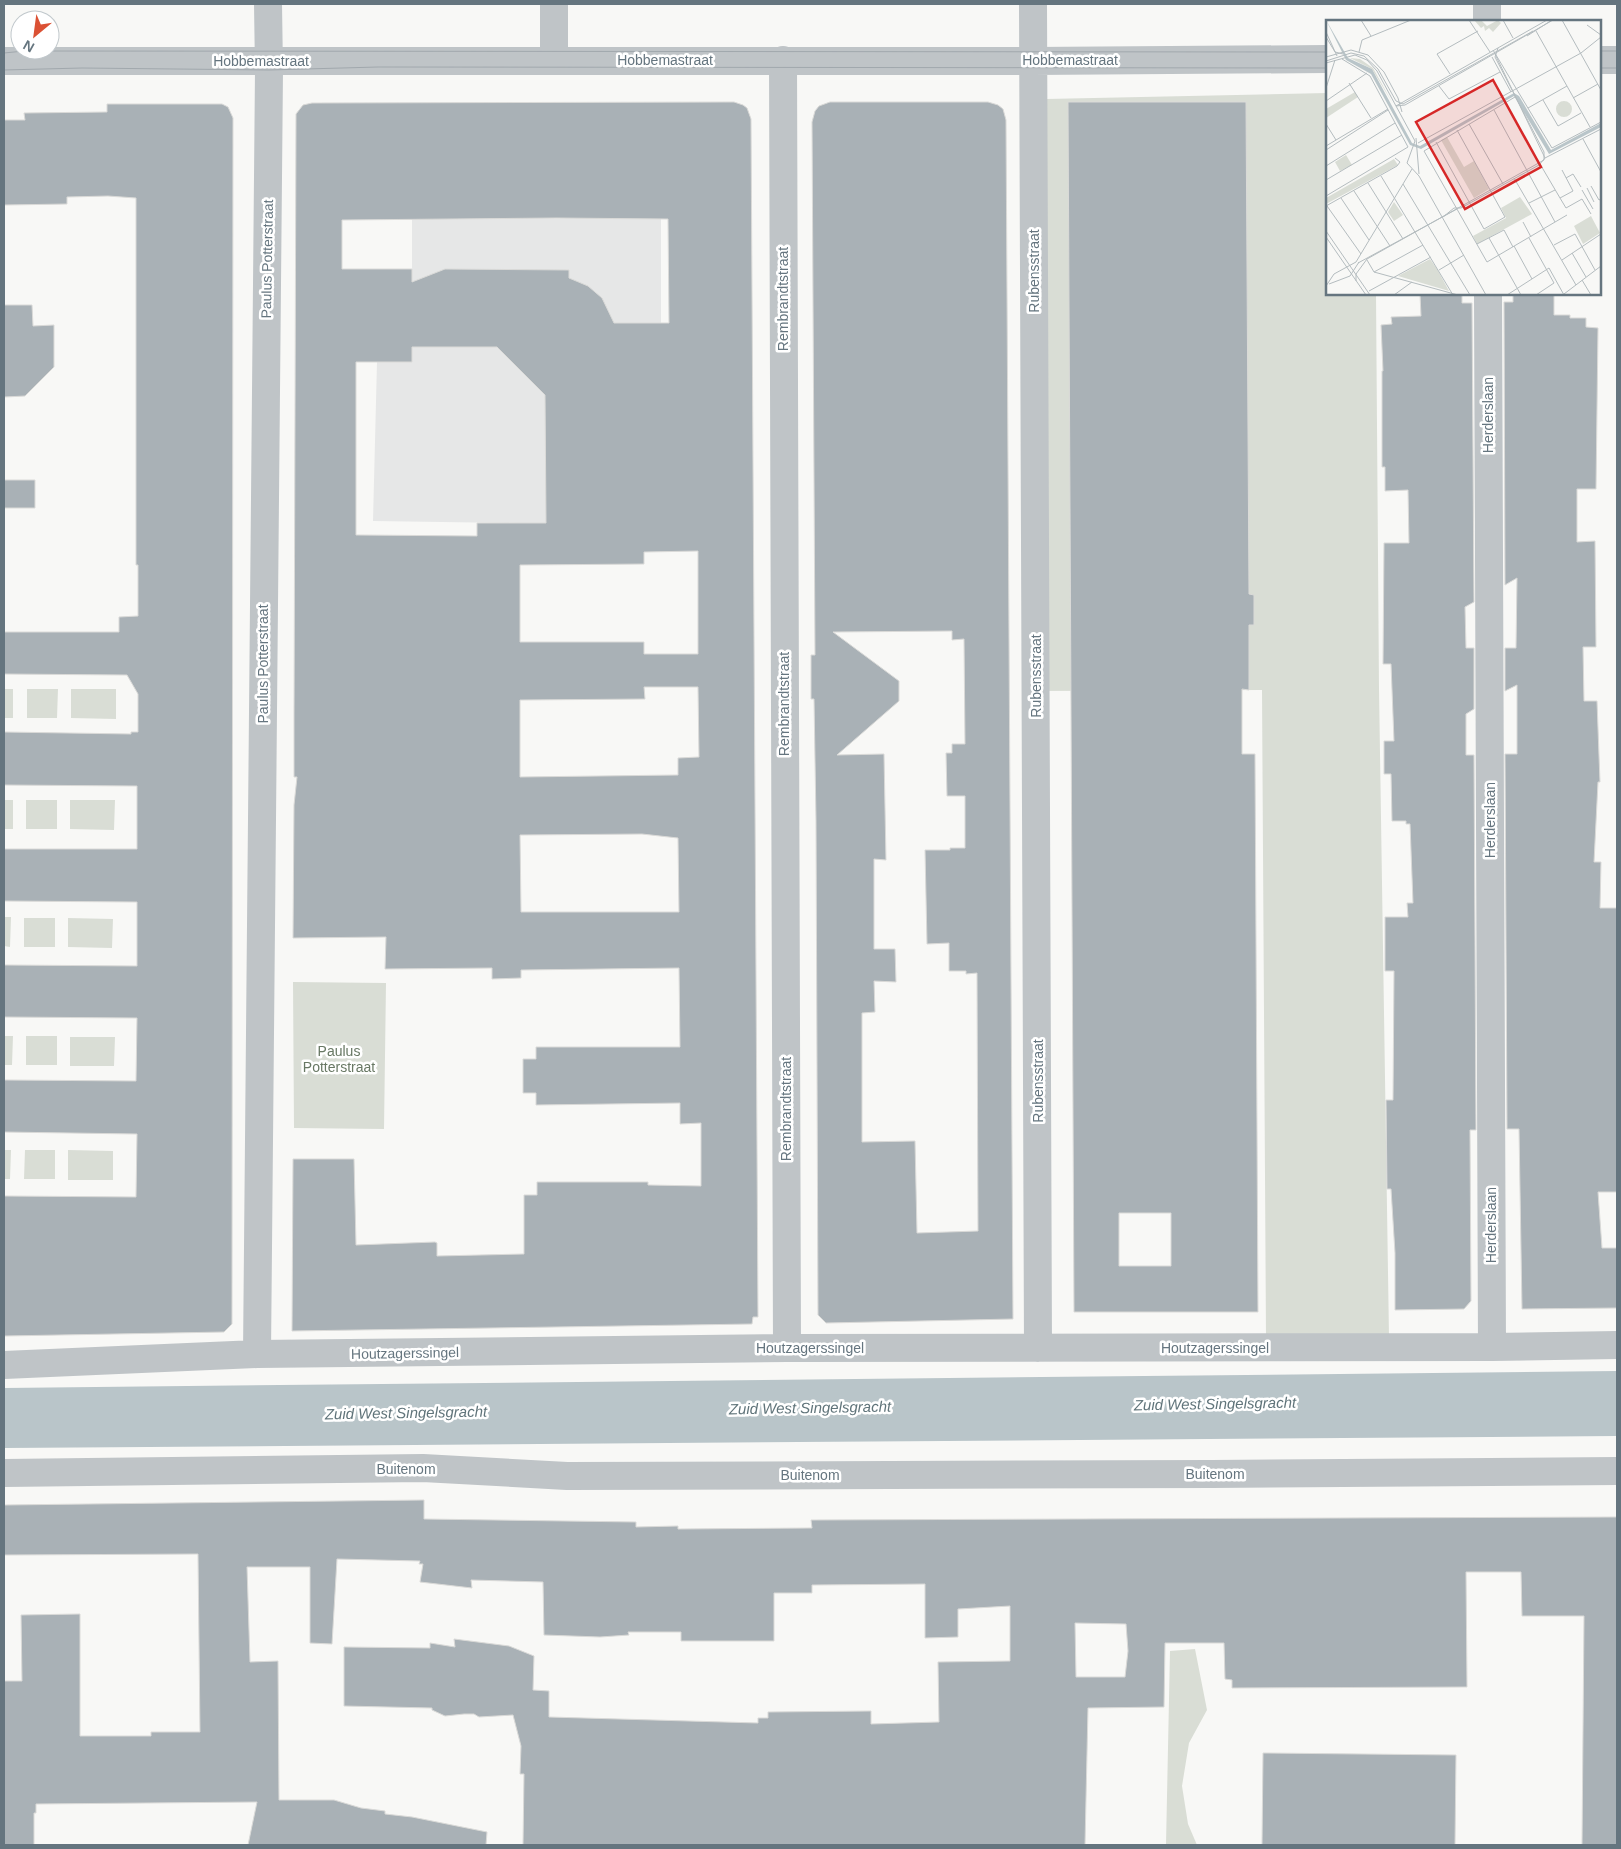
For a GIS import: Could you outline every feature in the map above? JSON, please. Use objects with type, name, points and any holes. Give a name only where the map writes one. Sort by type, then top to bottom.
[{"type":"street","name":"Paulus Potterstraat","points":[[257,1354],[268,4]]},
{"type":"street","points":[[554,4],[554,61]]},
{"type":"street","name":"Rubensstraat","points":[[1034,4],[1038,1348]]},
{"type":"street","points":[[1487,4],[1488,20]]},
{"type":"street","name":"Hobbemastraat","points":[[4,61],[1033,61],[1326,59]]},
{"type":"street","name":"Rembrandtstraat","points":[[783,60],[787,1348]]},
{"type":"street","points":[[1601,60],[1617,60]]},
{"type":"street","name":"Herderslaan","points":[[1488,295],[1492,1347]]},
{"type":"street","name":"Houtzagerssingel","points":[[4,1365],[257,1354],[787,1348],[1492,1347],[1617,1345]]},
{"type":"street","name":"Buitenom","points":[[4,1473],[423,1468],[567,1476],[1617,1471]]},
{"type":"shaded area","points":[[661,218],[661,534],[519,523],[373,521],[377,362],[412,361],[412,219]]},
{"type":"green space","points":[[1326,93],[1326,295],[1376,295],[1379,688],[1389,1337],[1266,1337],[1262,690],[1037,691],[1046,99]]},
{"type":"green space","points":[[4,689],[13,689],[13,718],[4,718]]},
{"type":"green space","points":[[27,689],[58,689],[57,718],[27,718]]},
{"type":"green space","points":[[71,689],[116,689],[116,719],[71,718]]},
{"type":"green space","points":[[4,800],[13,800],[13,829],[4,829]]},
{"type":"green space","points":[[26,800],[57,800],[57,829],[26,829]]},
{"type":"green space","points":[[70,800],[115,800],[114,830],[70,829]]},
{"type":"green space","points":[[4,917],[11,917],[10,947],[4,946]]},
{"type":"green space","points":[[24,918],[55,918],[55,947],[24,947]]},
{"type":"green space","points":[[68,918],[113,919],[112,948],[68,947]]},
{"type":"green space","name":"Paulus Potterstraat","points":[[293,982],[386,983],[384,1129],[294,1128]]},
{"type":"green space","points":[[4,1036],[13,1036],[12,1065],[4,1065]]},
{"type":"green space","points":[[26,1036],[57,1036],[57,1065],[26,1065]]},
{"type":"green space","points":[[70,1037],[115,1037],[114,1066],[70,1066]]},
{"type":"green space","points":[[4,1150],[11,1150],[10,1179],[4,1179]]},
{"type":"green space","points":[[25,1150],[55,1150],[55,1179],[24,1179]]},
{"type":"green space","points":[[68,1150],[113,1151],[113,1180],[68,1180]]},
{"type":"green space","points":[[1195,1649],[1207,1710],[1189,1743],[1182,1786],[1188,1824],[1197,1845],[1166,1845],[1170,1651]]},
{"type":"water","name":"Zuid West Singelsgracht","points":[[1617,1371],[1617,1436],[4,1448],[4,1388]]},
{"type":"building","points":[[734,102],[747,108],[751,119],[758,1317],[753,1317],[752,1324],[292,1331],[293,1159],[354,1159],[356,1245],[435,1242],[437,1243],[437,1256],[524,1254],[524,1195],[537,1195],[537,1182],[648,1182],[648,1185],[701,1186],[701,1123],[680,1124],[680,1103],[536,1105],[536,1093],[523,1093],[523,1059],[536,1059],[536,1047],[680,1047],[679,968],[521,970],[521,978],[492,979],[492,968],[385,969],[386,937],[293,938],[294,805],[297,777],[294,777],[296,114],[303,105],[312,103]],"holes":[[[668,219],[669,323],[614,323],[602,298],[588,286],[569,278],[569,270],[445,269],[412,282],[412,269],[342,269],[342,220]],[[412,347],[497,347],[545,395],[546,523],[477,523],[477,536],[356,535],[356,362],[412,362]],[[698,551],[698,654],[644,654],[644,642],[520,642],[520,565],[644,564],[644,552]],[[644,687],[698,687],[699,757],[678,758],[678,775],[520,777],[520,700],[645,699]],[[642,834],[678,838],[679,912],[521,912],[520,835]]]},
{"type":"building","points":[[830,102],[988,102],[998,105],[1003,109],[1006,120],[1013,1319],[826,1323],[818,1315],[816,821],[814,699],[811,699],[811,655],[815,655],[812,122],[815,111],[819,106]],"holes":[[[952,631],[952,640],[964,639],[965,744],[952,744],[952,753],[946,753],[947,796],[965,796],[965,848],[925,850],[927,944],[949,943],[949,971],[966,971],[966,974],[977,973],[978,1231],[917,1233],[915,1141],[862,1142],[862,1013],[875,1012],[874,981],[896,982],[895,949],[874,949],[874,859],[886,860],[884,754],[837,755],[899,701],[899,681],[833,632]]]},
{"type":"building","points":[[1068,102],[1246,102],[1249,594],[1254,595],[1254,625],[1249,625],[1249,690],[1242,689],[1242,754],[1255,754],[1258,1312],[1074,1312]],"holes":[[[1119,1213],[1171,1213],[1171,1266],[1119,1266]]]},
{"type":"building","points":[[107,104],[222,104],[228,107],[233,118],[232,1324],[224,1332],[4,1336],[4,1196],[136,1197],[137,1134],[4,1132],[4,1080],[136,1081],[137,1018],[4,1017],[4,965],[137,966],[137,902],[4,901],[4,849],[137,849],[137,786],[4,785],[4,732],[131,734],[131,732],[138,732],[138,694],[127,675],[4,674],[4,632],[119,632],[119,617],[138,616],[138,565],[136,565],[136,198],[108,196],[67,197],[67,204],[4,205],[4,120],[25,120],[24,113],[107,112]]},
{"type":"building","points":[[1420,295],[1462,295],[1462,303],[1472,303],[1474,602],[1465,607],[1466,648],[1474,648],[1474,709],[1466,714],[1466,755],[1474,755],[1476,1130],[1470,1130],[1471,1301],[1464,1309],[1395,1310],[1395,1253],[1391,1189],[1387,1189],[1386,1100],[1393,1100],[1394,971],[1385,971],[1385,917],[1408,917],[1407,903],[1413,903],[1410,824],[1406,824],[1406,821],[1392,821],[1391,774],[1384,774],[1384,741],[1394,741],[1391,664],[1383,664],[1384,543],[1409,543],[1408,490],[1385,491],[1385,467],[1382,467],[1383,371],[1381,325],[1392,324],[1391,317],[1421,316]]},
{"type":"building","points":[[1513,295],[1554,295],[1554,315],[1586,318],[1586,327],[1598,328],[1596,489],[1577,489],[1577,542],[1595,541],[1596,647],[1583,647],[1584,701],[1597,701],[1600,782],[1598,782],[1594,862],[1601,862],[1600,908],[1617,908],[1617,1192],[1598,1192],[1602,1248],[1617,1248],[1617,1308],[1522,1309],[1519,1129],[1507,1129],[1505,754],[1517,754],[1517,685],[1505,691],[1505,648],[1516,648],[1517,578],[1505,585],[1504,302],[1513,302]]},
{"type":"building","points":[[4,305],[32,305],[33,326],[54,325],[54,367],[25,396],[4,397]]},
{"type":"building","points":[[4,480],[35,480],[35,508],[4,508]]},
{"type":"building","points":[[424,1500],[424,1519],[636,1522],[636,1527],[678,1526],[678,1529],[812,1528],[811,1520],[1617,1517],[1617,1845],[1582,1845],[1584,1616],[1522,1616],[1521,1572],[1466,1572],[1467,1687],[1232,1688],[1232,1680],[1225,1679],[1224,1643],[1165,1643],[1164,1707],[1088,1708],[1085,1845],[523,1845],[524,1774],[520,1774],[521,1746],[513,1715],[479,1717],[474,1714],[464,1714],[445,1716],[432,1710],[432,1708],[344,1706],[344,1647],[430,1648],[430,1643],[455,1647],[454,1639],[509,1646],[534,1656],[533,1690],[549,1691],[549,1717],[758,1723],[758,1718],[768,1718],[768,1712],[871,1711],[871,1724],[939,1722],[938,1662],[1010,1661],[1010,1606],[958,1609],[958,1637],[925,1638],[925,1584],[812,1585],[812,1593],[774,1593],[774,1641],[681,1641],[681,1632],[628,1632],[629,1635],[600,1637],[544,1635],[543,1582],[471,1580],[472,1588],[420,1582],[423,1564],[419,1564],[420,1561],[337,1559],[332,1644],[310,1643],[310,1567],[247,1567],[250,1662],[278,1661],[279,1800],[334,1800],[361,1808],[385,1811],[385,1814],[412,1817],[487,1832],[486,1845],[248,1845],[257,1802],[36,1804],[36,1813],[34,1813],[34,1845],[4,1845],[4,1681],[22,1681],[21,1615],[80,1614],[80,1736],[151,1736],[151,1732],[200,1732],[198,1554],[4,1555],[4,1505]],"holes":[[[1075,1623],[1126,1624],[1128,1651],[1125,1677],[1076,1677]]]},
{"type":"building","points":[[1263,1753],[1456,1755],[1455,1845],[1262,1845]]},
{"type":"tram line","points":[[4,53],[24,51],[1326,52]]},
{"type":"tram line","points":[[1601,51],[1617,51]]},
{"type":"tram line","points":[[4,70],[82,68],[269,70],[378,67],[1326,68]]},
{"type":"tram line","points":[[1601,68],[1617,68]]}]
